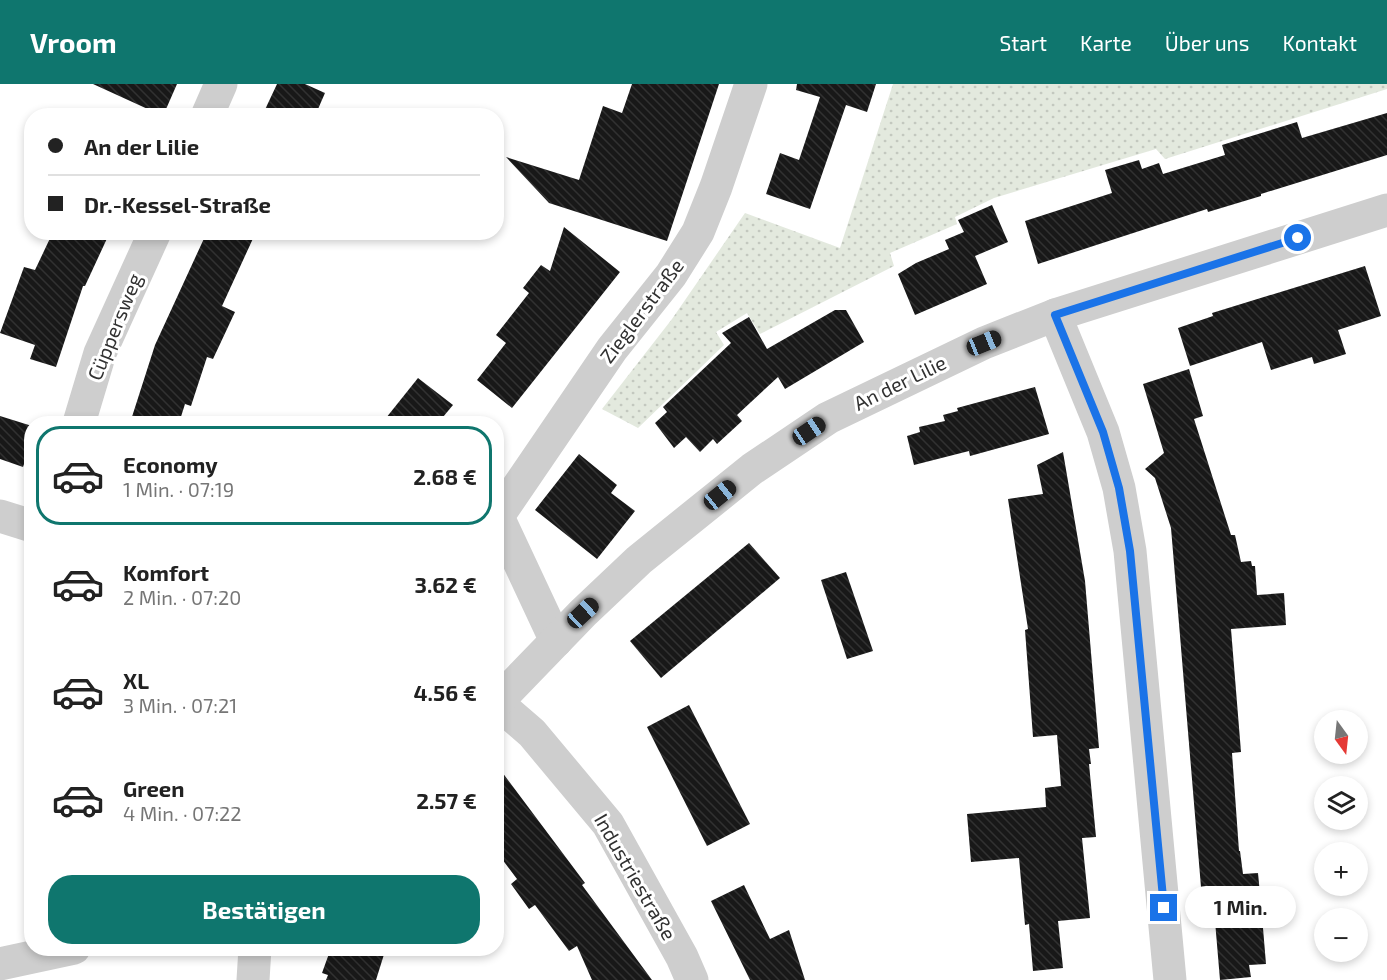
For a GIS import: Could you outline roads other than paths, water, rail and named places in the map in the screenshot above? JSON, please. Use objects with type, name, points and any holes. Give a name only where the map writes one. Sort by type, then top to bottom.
[{"type":"street","points":[[210,108],[221,84]]},
{"type":"street","name":"Zieglerstraße","points":[[504,508],[612,349],[671,275],[698,232],[716,188],[751,84]]},
{"type":"street","name":"An der Lilie","points":[[504,695],[639,560],[752,469],[828,418],[984,343],[1055,315],[1387,210]]},
{"type":"street","name":"Cüppersweg","points":[[81,416],[100,353],[151,240]]},
{"type":"street","points":[[1055,315],[1103,432],[1121,499],[1130,551],[1170,980]]},
{"type":"street","points":[[0,516],[24,524]]},
{"type":"street","points":[[504,533],[556,641]]},
{"type":"street","name":"Industriestraße","points":[[504,708],[532,733],[608,824],[682,957],[692,980]]},
{"type":"street","points":[[0,964],[37,956]]},
{"type":"street","points":[[253,980],[254,956]]}]
